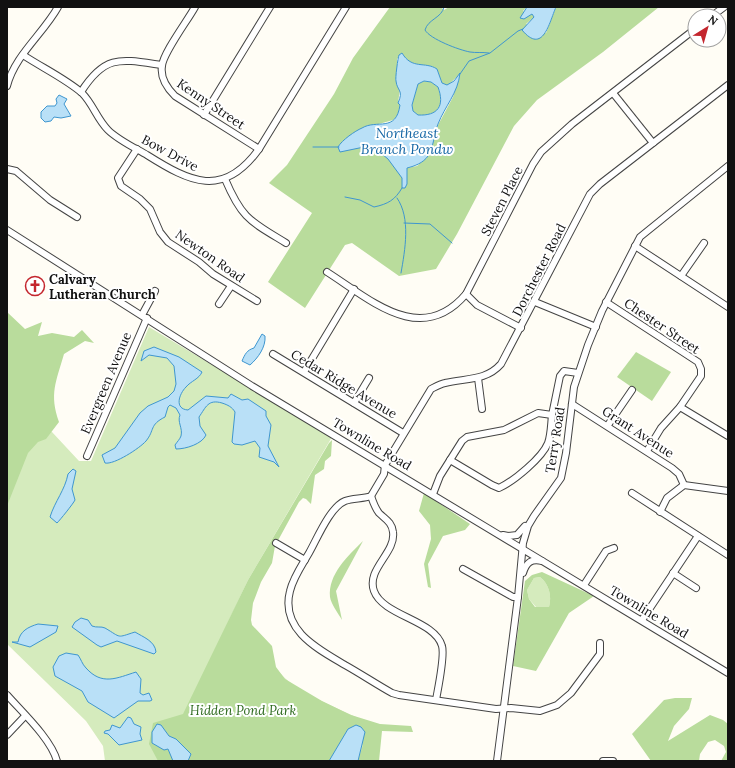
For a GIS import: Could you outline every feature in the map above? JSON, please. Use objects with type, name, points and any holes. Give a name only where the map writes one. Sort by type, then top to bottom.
[{"type":"street","points":[[7,86],[8,75],[58,7]]},
{"type":"street","points":[[81,92],[89,79],[109,63],[121,60],[162,65],[167,53],[195,7]]},
{"type":"street","points":[[204,115],[270,7]]},
{"type":"street","name":"Bow Drive","points":[[23,55],[81,92],[92,104],[100,119],[109,131],[137,149],[180,175],[196,181],[225,179],[238,172],[250,161],[259,149],[346,7]]},
{"type":"street","name":"Steven Place","points":[[327,272],[396,314],[413,319],[430,319],[444,314],[452,309],[466,294],[533,164],[542,152],[572,124],[687,35]]},
{"type":"street","name":"Kenny Street","points":[[162,65],[162,77],[167,88],[175,96],[259,149]]},
{"type":"street","name":"Dorchester Road","points":[[371,496],[384,474],[385,465],[431,389],[444,383],[478,378],[489,374],[501,364],[535,302],[590,194],[600,184],[728,85]]},
{"type":"street","points":[[613,93],[653,143]]},
{"type":"street","name":"Newton Road","points":[[137,149],[118,178],[121,186],[140,199],[150,209],[160,232],[168,242],[232,286],[257,301]]},
{"type":"street","name":"Terry Road","points":[[497,761],[520,584],[524,535],[534,516],[561,478],[578,373],[606,302],[640,237],[728,166]]},
{"type":"street","points":[[7,169],[16,171],[50,200],[77,217]]},
{"type":"street","points":[[225,179],[234,201],[244,216],[286,243]]},
{"type":"street","name":"Townline Road","points":[[7,230],[144,316],[190,347],[728,673]]},
{"type":"street","points":[[680,276],[704,243]]},
{"type":"street","points":[[635,246],[728,307]]},
{"type":"street","points":[[219,304],[232,286]]},
{"type":"street","points":[[304,372],[354,289]]},
{"type":"street","name":"Evergreen Avenue","points":[[87,456],[155,291]]},
{"type":"street","points":[[466,294],[477,305],[521,328]]},
{"type":"street","points":[[535,302],[596,327]]},
{"type":"street","name":"Chester Street","points":[[606,302],[698,362],[701,369],[701,376],[680,407],[661,428],[647,451]]},
{"type":"street","name":"Cedar Ridge Avenue","points":[[273,354],[403,433]]},
{"type":"street","points":[[450,460],[499,488],[507,484],[528,467],[543,451],[548,443],[560,376],[564,371],[578,373]]},
{"type":"street","points":[[354,403],[369,378]]},
{"type":"street","points":[[478,378],[482,409]]},
{"type":"street","points":[[608,426],[632,390]]},
{"type":"street","name":"Grant Avenue","points":[[572,404],[647,451],[679,474],[684,485]]},
{"type":"street","points":[[680,407],[728,436]]},
{"type":"street","points":[[433,494],[440,476],[462,441],[467,437],[504,430],[538,413],[552,415]]},
{"type":"street","points":[[660,512],[668,498],[684,485],[728,491]]},
{"type":"street","points":[[632,493],[728,555]]},
{"type":"street","points":[[436,700],[442,653],[440,641],[431,632],[380,600],[373,589],[373,578],[393,537],[391,523],[379,512],[371,496],[357,500],[350,499],[337,506],[292,583],[288,600],[290,616],[302,637],[326,654],[392,693],[436,700],[496,709],[540,711],[557,706],[571,693],[600,654],[600,643]]},
{"type":"street","points":[[487,527],[508,536],[513,536],[520,533],[534,516]]},
{"type":"street","points":[[642,620],[698,536]]},
{"type":"street","points":[[276,544],[305,560]]},
{"type":"street","points":[[584,585],[606,551],[614,548]]},
{"type":"street","points":[[520,584],[524,568],[528,562],[536,560],[546,563]]},
{"type":"street","points":[[463,569],[513,597],[518,597]]},
{"type":"street","points":[[673,573],[696,588]]},
{"type":"street","points":[[7,695],[52,749],[58,761]]},
{"type":"street","points":[[7,735],[25,716]]},
{"type":"street","points":[[603,761],[613,761]]},
{"type":"green space","points":[[390,7],[441,7],[444,10],[449,7],[527,7],[523,11],[528,15],[532,14],[534,17],[526,24],[546,33],[556,7],[659,7],[603,52],[537,100],[514,126],[457,234],[436,269],[399,276],[352,243],[345,245],[305,308],[268,282],[312,213],[269,183],[287,165],[334,94],[353,58]],"holes":[[[402,53],[410,62],[437,69],[442,83],[447,86],[460,74],[453,97],[438,125],[428,156],[417,166],[407,168],[407,184],[388,158],[369,148],[356,148],[345,141],[361,129],[393,120],[396,117],[399,112],[400,105],[398,103],[400,89],[398,86],[397,59]]]},
{"type":"green space","points":[[424,81],[431,82],[438,87],[441,100],[435,112],[431,114],[418,115],[413,111],[412,105],[418,84]]},
{"type":"green space","points":[[7,312],[25,329],[42,322],[38,336],[52,333],[74,337],[82,330],[94,343],[85,341],[64,354],[56,380],[54,396],[54,404],[59,422],[46,439],[38,442],[28,453],[7,506]]},
{"type":"green space","points":[[149,327],[332,437],[248,580],[222,635],[281,674],[299,689],[327,704],[379,727],[375,761],[105,761],[103,746],[86,721],[7,644],[7,491],[36,429],[52,432],[79,461],[91,461]]},
{"type":"green space","points":[[636,352],[671,372],[652,401],[617,377]]},
{"type":"green space","name":"Hidden Pond Park","points":[[332,440],[331,456],[325,461],[324,469],[315,475],[311,504],[303,498],[299,502],[275,546],[272,563],[261,582],[253,603],[251,620],[252,625],[272,646],[276,667],[285,679],[322,701],[351,715],[380,724],[411,726],[413,732],[382,731],[379,761],[358,761],[363,745],[348,729],[329,761],[188,761],[191,754],[176,739],[152,732],[152,743],[168,748],[173,761],[158,761],[149,744],[153,723],[183,714],[248,580]]},
{"type":"green space","points":[[424,493],[470,524],[465,530],[443,536],[428,564],[431,588],[428,587],[424,564],[431,539],[430,525],[419,511]]},
{"type":"green space","points":[[363,541],[336,591],[342,620],[333,606],[330,597],[332,581],[340,566]]},
{"type":"green space","points":[[542,572],[594,596],[569,613],[536,671],[513,666],[525,581],[532,575]],"holes":[[[540,577],[549,590],[549,607],[535,607],[529,599],[527,590],[534,578]]]},
{"type":"green space","points":[[540,577],[546,583],[549,590],[549,607],[536,607],[529,599],[527,590],[534,578]]},
{"type":"green space","points":[[675,698],[692,698],[689,709],[674,726],[668,741],[710,715],[723,720],[728,724],[728,761],[721,761],[726,752],[724,746],[715,740],[708,742],[700,754],[699,761],[651,761],[632,734],[664,700]]},
{"type":"water","points":[[527,7],[556,7],[548,28],[540,38],[535,39],[529,37],[522,30],[534,17],[532,14],[524,19],[520,18]]},
{"type":"water","name":"Northeast Branch Pondw","points":[[402,53],[410,62],[437,69],[442,83],[447,85],[454,81],[460,73],[457,87],[438,124],[430,152],[421,162],[407,168],[407,184],[405,188],[402,188],[402,178],[388,159],[382,154],[364,147],[340,152],[338,147],[352,133],[359,129],[368,126],[385,124],[394,119],[398,114],[400,93],[396,79],[399,55]],"holes":[[[424,81],[431,82],[438,87],[441,100],[440,104],[435,112],[431,114],[418,115],[413,111],[412,105],[418,84]]]},
{"type":"water","points":[[59,95],[67,99],[64,104],[71,116],[61,118],[54,117],[51,121],[45,122],[41,118],[41,112],[47,106],[55,106],[57,103],[56,99]]},
{"type":"water","points":[[262,334],[265,336],[265,340],[259,356],[250,365],[242,361],[246,353],[254,348]]},
{"type":"water","points":[[154,347],[179,357],[202,372],[181,393],[179,404],[184,409],[188,410],[206,396],[228,398],[231,394],[242,400],[248,399],[266,411],[266,416],[271,425],[268,446],[279,467],[274,462],[259,457],[260,448],[255,441],[242,445],[234,444],[232,442],[235,412],[228,405],[217,402],[210,403],[199,417],[200,426],[206,435],[201,441],[189,447],[176,449],[175,445],[181,437],[179,420],[180,415],[176,408],[170,405],[165,417],[154,425],[149,437],[143,444],[133,452],[120,459],[105,463],[102,455],[115,448],[140,413],[148,406],[168,397],[174,391],[176,384],[174,366],[167,358],[149,355],[141,361],[144,351]]},
{"type":"water","points":[[73,469],[76,471],[72,489],[75,500],[57,523],[50,517],[65,485],[68,474]]},
{"type":"water","points":[[81,618],[88,620],[92,626],[103,627],[119,636],[135,632],[151,642],[156,652],[154,654],[117,641],[101,647],[72,627],[75,622]]},
{"type":"water","points":[[38,624],[58,626],[56,632],[30,647],[12,642],[18,642],[25,630]]},
{"type":"water","points":[[66,653],[78,655],[92,674],[104,679],[116,678],[136,672],[141,679],[140,693],[143,695],[149,693],[152,700],[138,701],[114,718],[88,702],[82,691],[55,676],[53,667],[59,656]]},
{"type":"water","points":[[128,717],[131,718],[134,724],[141,727],[140,734],[142,740],[119,745],[108,734],[104,733],[105,731],[110,730],[112,725],[120,728]]},
{"type":"water","points":[[157,724],[161,725],[169,736],[176,739],[191,754],[188,761],[173,761],[168,749],[164,750],[152,743],[152,732]]},
{"type":"water","points":[[356,725],[361,727],[365,732],[358,761],[329,761],[348,729]]},
{"type":"waterway","points":[[444,7],[441,14],[429,23],[425,30],[445,44],[470,52],[489,53]]},
{"type":"waterway","points":[[460,74],[469,61],[490,53],[518,31],[523,29]]},
{"type":"waterway","points":[[313,147],[339,147]]},
{"type":"waterway","points":[[345,197],[360,200],[374,207],[391,201],[397,196],[402,188]]},
{"type":"waterway","points":[[397,198],[404,215],[406,234],[401,273]]},
{"type":"waterway","points":[[404,223],[430,224],[452,243]]},
{"type":"place","name":"Calvary Lutheran Church","points":[[35,286]]}]
